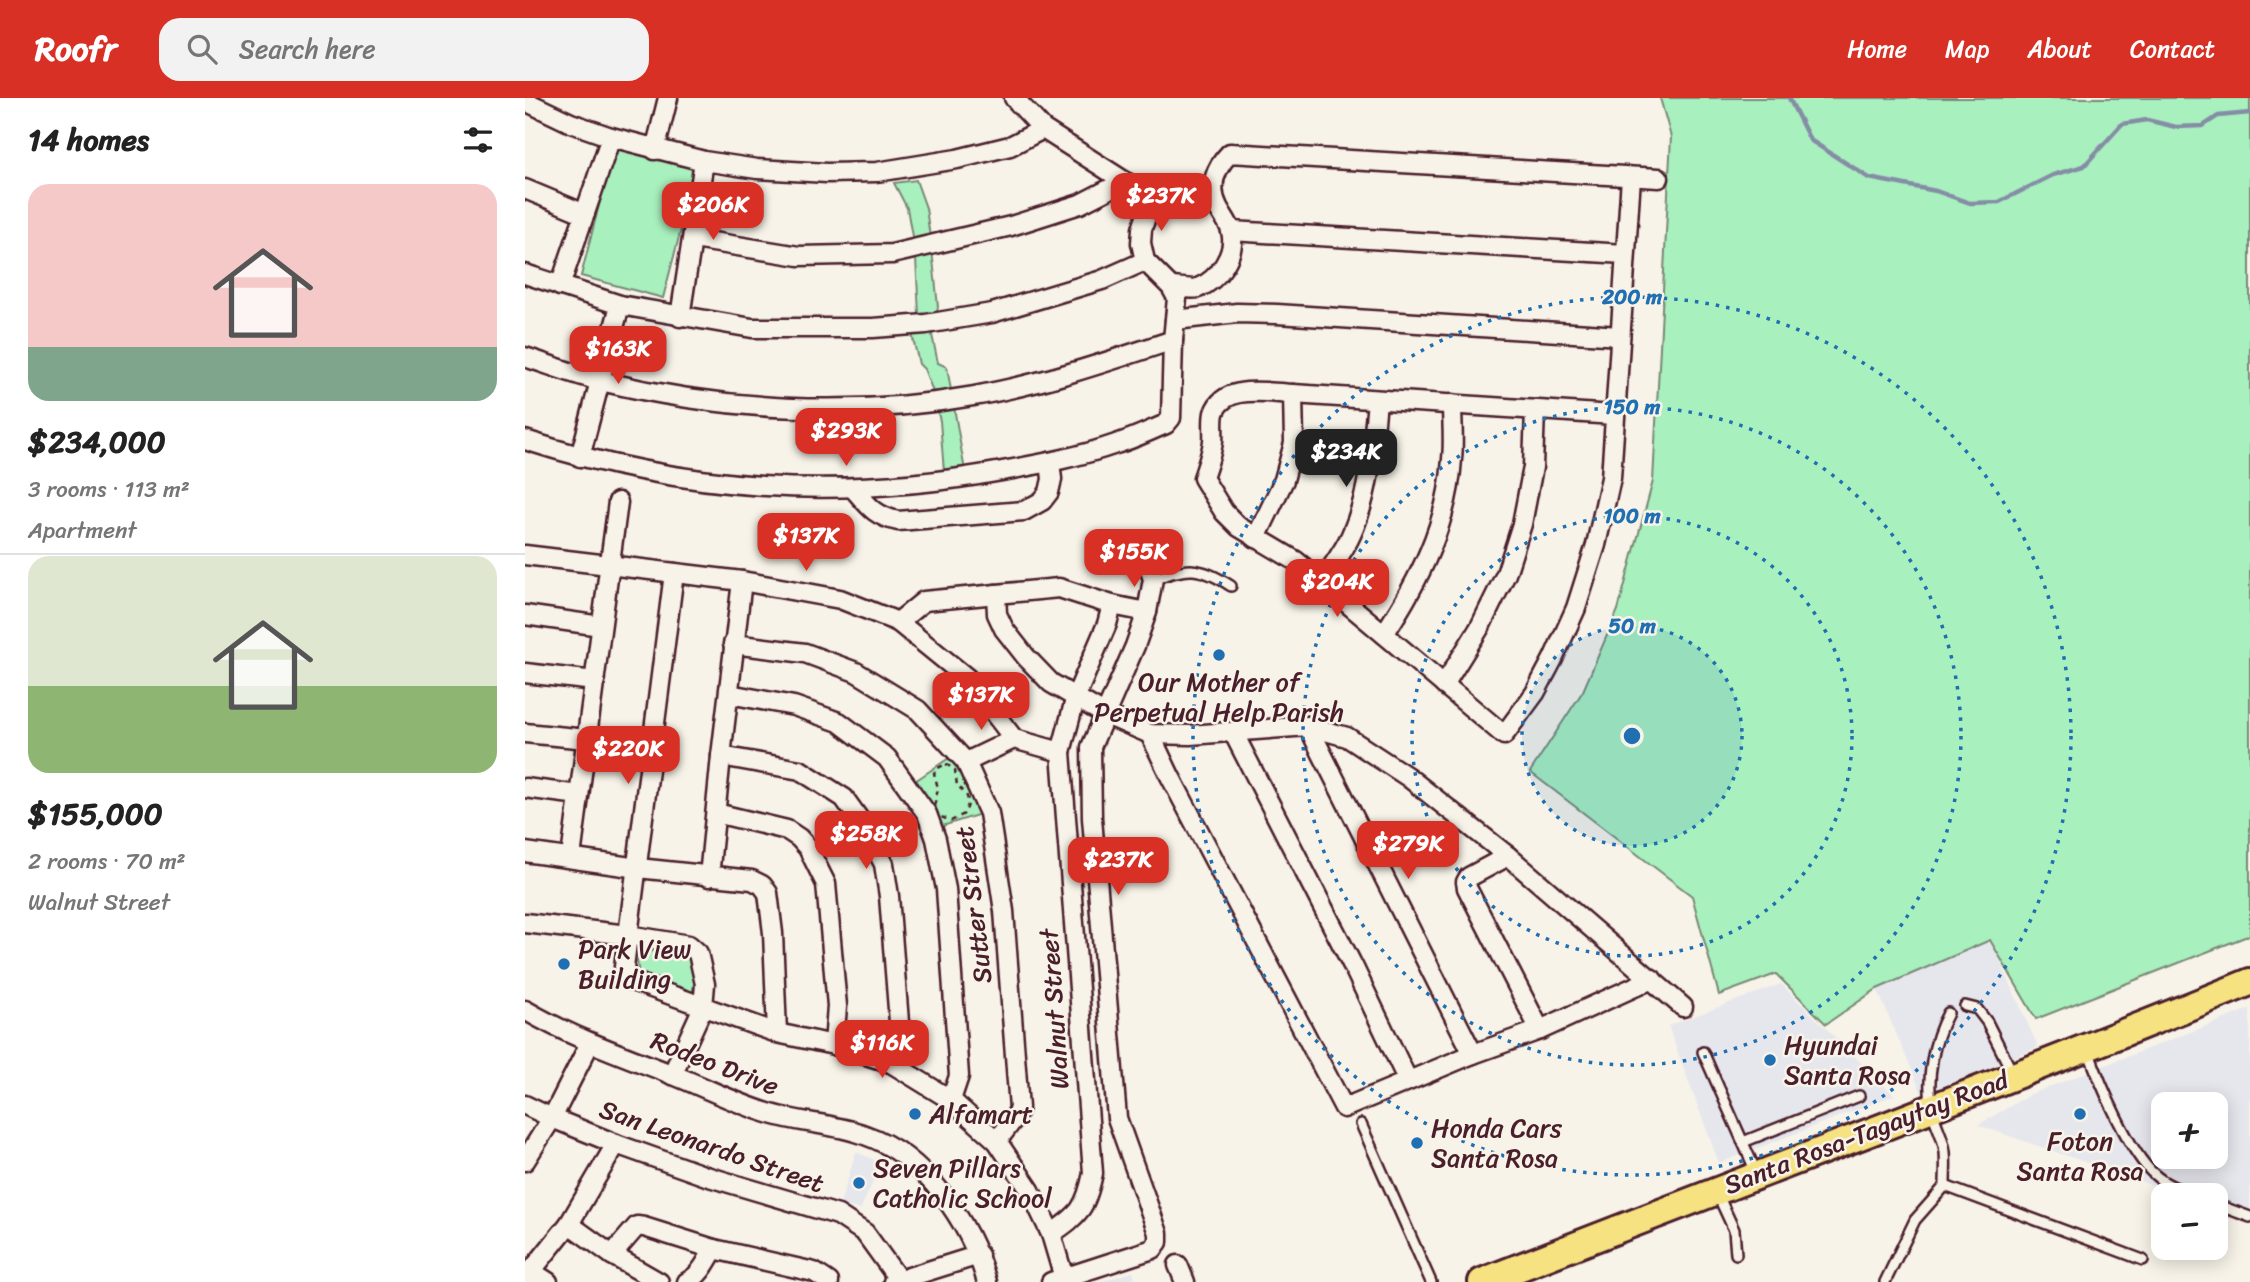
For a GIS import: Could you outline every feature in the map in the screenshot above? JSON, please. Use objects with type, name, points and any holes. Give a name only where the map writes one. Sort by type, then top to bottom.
[{"type":"main road","name":"Santa Rosa-Tagaytay Road","points":[[1482,1282],[1757,1174],[1932,1109],[2250,982]]},
{"type":"street","points":[[655,150],[668,98]]},
{"type":"street","points":[[525,440],[639,471],[729,484],[786,488],[853,488],[961,479],[1050,462],[1116,444],[1166,424],[1171,418],[1177,298],[1171,287],[1145,261],[1141,243],[1142,229],[1150,205],[1143,193],[1043,129],[1014,98]]},
{"type":"street","points":[[525,100],[571,123],[655,150],[757,169],[827,173],[877,172],[957,159],[1010,146],[1043,129]]},
{"type":"street","points":[[560,286],[611,137]]},
{"type":"street","points":[[1171,287],[1196,289],[1217,276],[1228,258],[1231,231],[1216,204],[1214,192],[1215,174],[1220,163],[1230,153],[1659,178]]},
{"type":"street","points":[[680,317],[704,161]]},
{"type":"street","points":[[1614,415],[1293,394],[1253,392],[1230,395],[1221,400],[1213,415],[1213,440],[1203,478],[1224,512],[1239,527],[1296,561],[1504,736],[1535,693],[1576,608],[1596,545],[1611,478],[1631,177]]},
{"type":"street","points":[[694,239],[799,256],[892,254],[1011,226],[1080,204],[1123,182]]},
{"type":"street","points":[[525,189],[585,214]]},
{"type":"street","points":[[1231,231],[1625,254]]},
{"type":"street","points":[[525,274],[620,305],[680,317],[752,328],[818,329],[926,324],[992,313],[1102,280],[1145,261]]},
{"type":"street","points":[[580,457],[620,305]]},
{"type":"street","points":[[1175,320],[1237,313],[1277,314],[1620,336]]},
{"type":"street","points":[[525,357],[599,381],[692,399],[784,408],[869,407],[918,404],[1033,384],[1173,340]]},
{"type":"street","points":[[1256,538],[1284,480],[1294,443],[1293,394]]},
{"type":"street","points":[[1322,582],[1351,535],[1364,498],[1377,400]]},
{"type":"street","points":[[1384,634],[1409,596],[1431,549],[1444,510],[1452,459],[1452,404]]},
{"type":"street","points":[[1444,685],[1480,627],[1506,574],[1522,524],[1533,467],[1535,410]]},
{"type":"street","points":[[853,488],[872,510],[883,517],[898,521],[1024,511],[1042,501],[1049,492],[1052,479],[1050,462]]},
{"type":"street","points":[[571,857],[618,502]]},
{"type":"street","points":[[674,573],[624,967],[627,977],[777,1033],[835,1045],[891,1063],[951,1100],[997,1140],[1030,1190],[1051,1234],[1058,1280],[1153,1249],[1158,1242],[1158,1233],[1117,1118],[1092,818],[1091,747],[1135,646],[1147,612],[1153,579],[1141,545]]},
{"type":"street","points":[[525,555],[742,581],[839,599],[898,621],[967,678],[1014,739],[1061,752]]},
{"type":"street","points":[[709,877],[742,581]]},
{"type":"street","points":[[898,621],[924,601],[1059,588],[1112,605],[1147,612]]},
{"type":"street","points":[[996,594],[997,614],[1004,629],[1051,683],[1104,714],[1150,734],[1233,733],[1308,726],[1347,737],[1408,777],[1508,856],[1683,1007]]},
{"type":"street","name":"Walnut Street","points":[[1051,1234],[1075,1217],[1088,1198],[1093,1173],[1061,752],[1076,696],[1107,624],[1112,605]]},
{"type":"street","points":[[525,615],[601,626]]},
{"type":"street","name":"Sutter Street","points":[[733,644],[805,653],[856,672],[918,710],[966,762],[989,813],[1004,911],[1019,1108],[997,1140]]},
{"type":"street","points":[[525,673],[595,681]]},
{"type":"street","points":[[729,694],[794,706],[839,722],[887,758],[927,814],[936,839],[946,889],[959,1076],[951,1100]]},
{"type":"street","points":[[1308,726],[1473,1054]]},
{"type":"street","points":[[525,733],[587,739]]},
{"type":"street","points":[[1233,733],[1353,966],[1408,1081]]},
{"type":"street","points":[[1150,734],[1344,1108],[1473,1054],[1541,1030],[1652,979]]},
{"type":"street","points":[[966,762],[1014,739]]},
{"type":"street","points":[[721,756],[800,770],[844,798],[864,826],[884,864],[889,896],[899,1022],[891,1063]]},
{"type":"street","points":[[525,788],[579,795]]},
{"type":"street","points":[[716,813],[787,830],[808,848],[826,884],[837,1006],[835,1045]]},
{"type":"street","points":[[525,852],[709,877],[752,880],[762,885],[768,893],[773,933],[777,1033]]},
{"type":"street","points":[[1508,856],[1469,877],[1467,888],[1541,1030]]},
{"type":"street","points":[[525,923],[628,935],[689,945],[695,949],[705,984],[703,1007],[672,1075]]},
{"type":"street","name":"Rodeo Drive","points":[[525,1010],[590,1043],[771,1114],[866,1135],[901,1154],[930,1180],[958,1215],[979,1255],[987,1282]]},
{"type":"street","points":[[525,1161],[552,1118],[590,1043]]},
{"type":"street","name":"San Leonardo Street","points":[[525,1105],[616,1144],[706,1176],[838,1215],[865,1233],[896,1281]]},
{"type":"street","points":[[548,1282],[528,1275],[569,1224],[616,1144]]},
{"type":"street","points":[[569,1224],[612,1255],[659,1282]]},
{"type":"street","points":[[612,1255],[637,1226],[714,1249],[814,1272],[829,1282]]},
{"type":"street","points":[[687,1282],[703,1268],[714,1249]]},
{"type":"street","points":[[896,1281],[979,1255]]},
{"type":"street","points":[[1178,1265],[1185,1282]]},
{"type":"lane","points":[[1153,579],[1177,571],[1195,569],[1210,572],[1231,586]]},
{"type":"lane","points":[[1965,1006],[1977,1009],[1987,1022],[2014,1076]]},
{"type":"lane","points":[[1885,1282],[1915,1220],[1945,1186],[1945,1150],[1932,1109],[1930,1079],[1933,1055],[1948,1013]]},
{"type":"lane","points":[[2088,1048],[2101,1084],[2141,1159],[2155,1175],[2167,1183]]},
{"type":"lane","points":[[1703,1052],[1757,1174]]},
{"type":"lane","points":[[1743,1142],[1859,1096]]},
{"type":"lane","points":[[1361,1124],[1431,1282]]},
{"type":"lane","points":[[1945,1186],[2143,1260]]},
{"type":"lane","points":[[1716,1190],[1734,1230],[1735,1254]]},
{"type":"lane","points":[[2228,1209],[2250,1217]]},
{"type":"path","points":[[946,764],[955,770],[957,786],[967,794],[968,807],[964,814],[951,821],[943,819],[936,811],[934,803],[938,788],[934,773],[940,766],[946,764]]},
{"type":"shaded area","points":[[1991,940],[2038,1047],[1923,1096],[1877,989]]},
{"type":"shaded area","name":"Hyundai Santa Rosa","points":[[1781,984],[1894,1095],[1719,1163],[1668,1026]]},
{"type":"shaded area","name":"Foton Santa Rosa","points":[[2250,1009],[2250,1220],[2228,1212],[2228,1183],[2151,1185],[1978,1125],[2031,1094]]},
{"type":"shaded area","name":"Seven Pillars Catholic School","points":[[856,1152],[882,1163],[860,1210],[840,1204]]},
{"type":"shaded area","points":[[1133,1272],[1136,1282],[1099,1282]]},
{"type":"green space","points":[[1660,98],[2250,98],[2250,935],[2036,1019],[1990,940],[1877,989],[1826,1024],[1776,974],[1719,995],[1692,896],[1530,772],[1583,691],[1618,610],[1653,481],[1671,137]]},
{"type":"green space","points":[[614,146],[697,168],[663,298],[581,276]]},
{"type":"green space","points":[[916,180],[926,208],[938,307],[932,335],[938,363],[947,367],[965,471],[944,472],[940,421],[932,389],[924,369],[919,364],[912,334],[919,314],[916,259],[907,208],[894,183]]},
{"type":"green space","points":[[952,756],[981,814],[939,827],[915,781]]},
{"type":"green space","points":[[641,950],[693,956],[696,971],[692,996],[639,973],[637,962]]},
{"type":"waterway","points":[[1789,98],[1810,140],[1869,178],[1936,191],[1970,203],[1999,202],[2053,175],[2084,166],[2122,124],[2147,120],[2176,127],[2203,126],[2218,116],[2250,113]]},
{"type":"place","name":"Our Mother of Perpetual Help Parish","points":[[1219,655]]},
{"type":"place","name":"Park View Building","points":[[564,964]]},
{"type":"place","name":"Hyundai Santa Rosa","points":[[1770,1060]]},
{"type":"place","name":"Alfamart","points":[[915,1114]]},
{"type":"place","name":"Foton Santa Rosa","points":[[2080,1114]]},
{"type":"place","name":"Honda Cars Santa Rosa","points":[[1417,1143]]},
{"type":"place","name":"Seven Pillars Catholic School","points":[[859,1183]]}]
